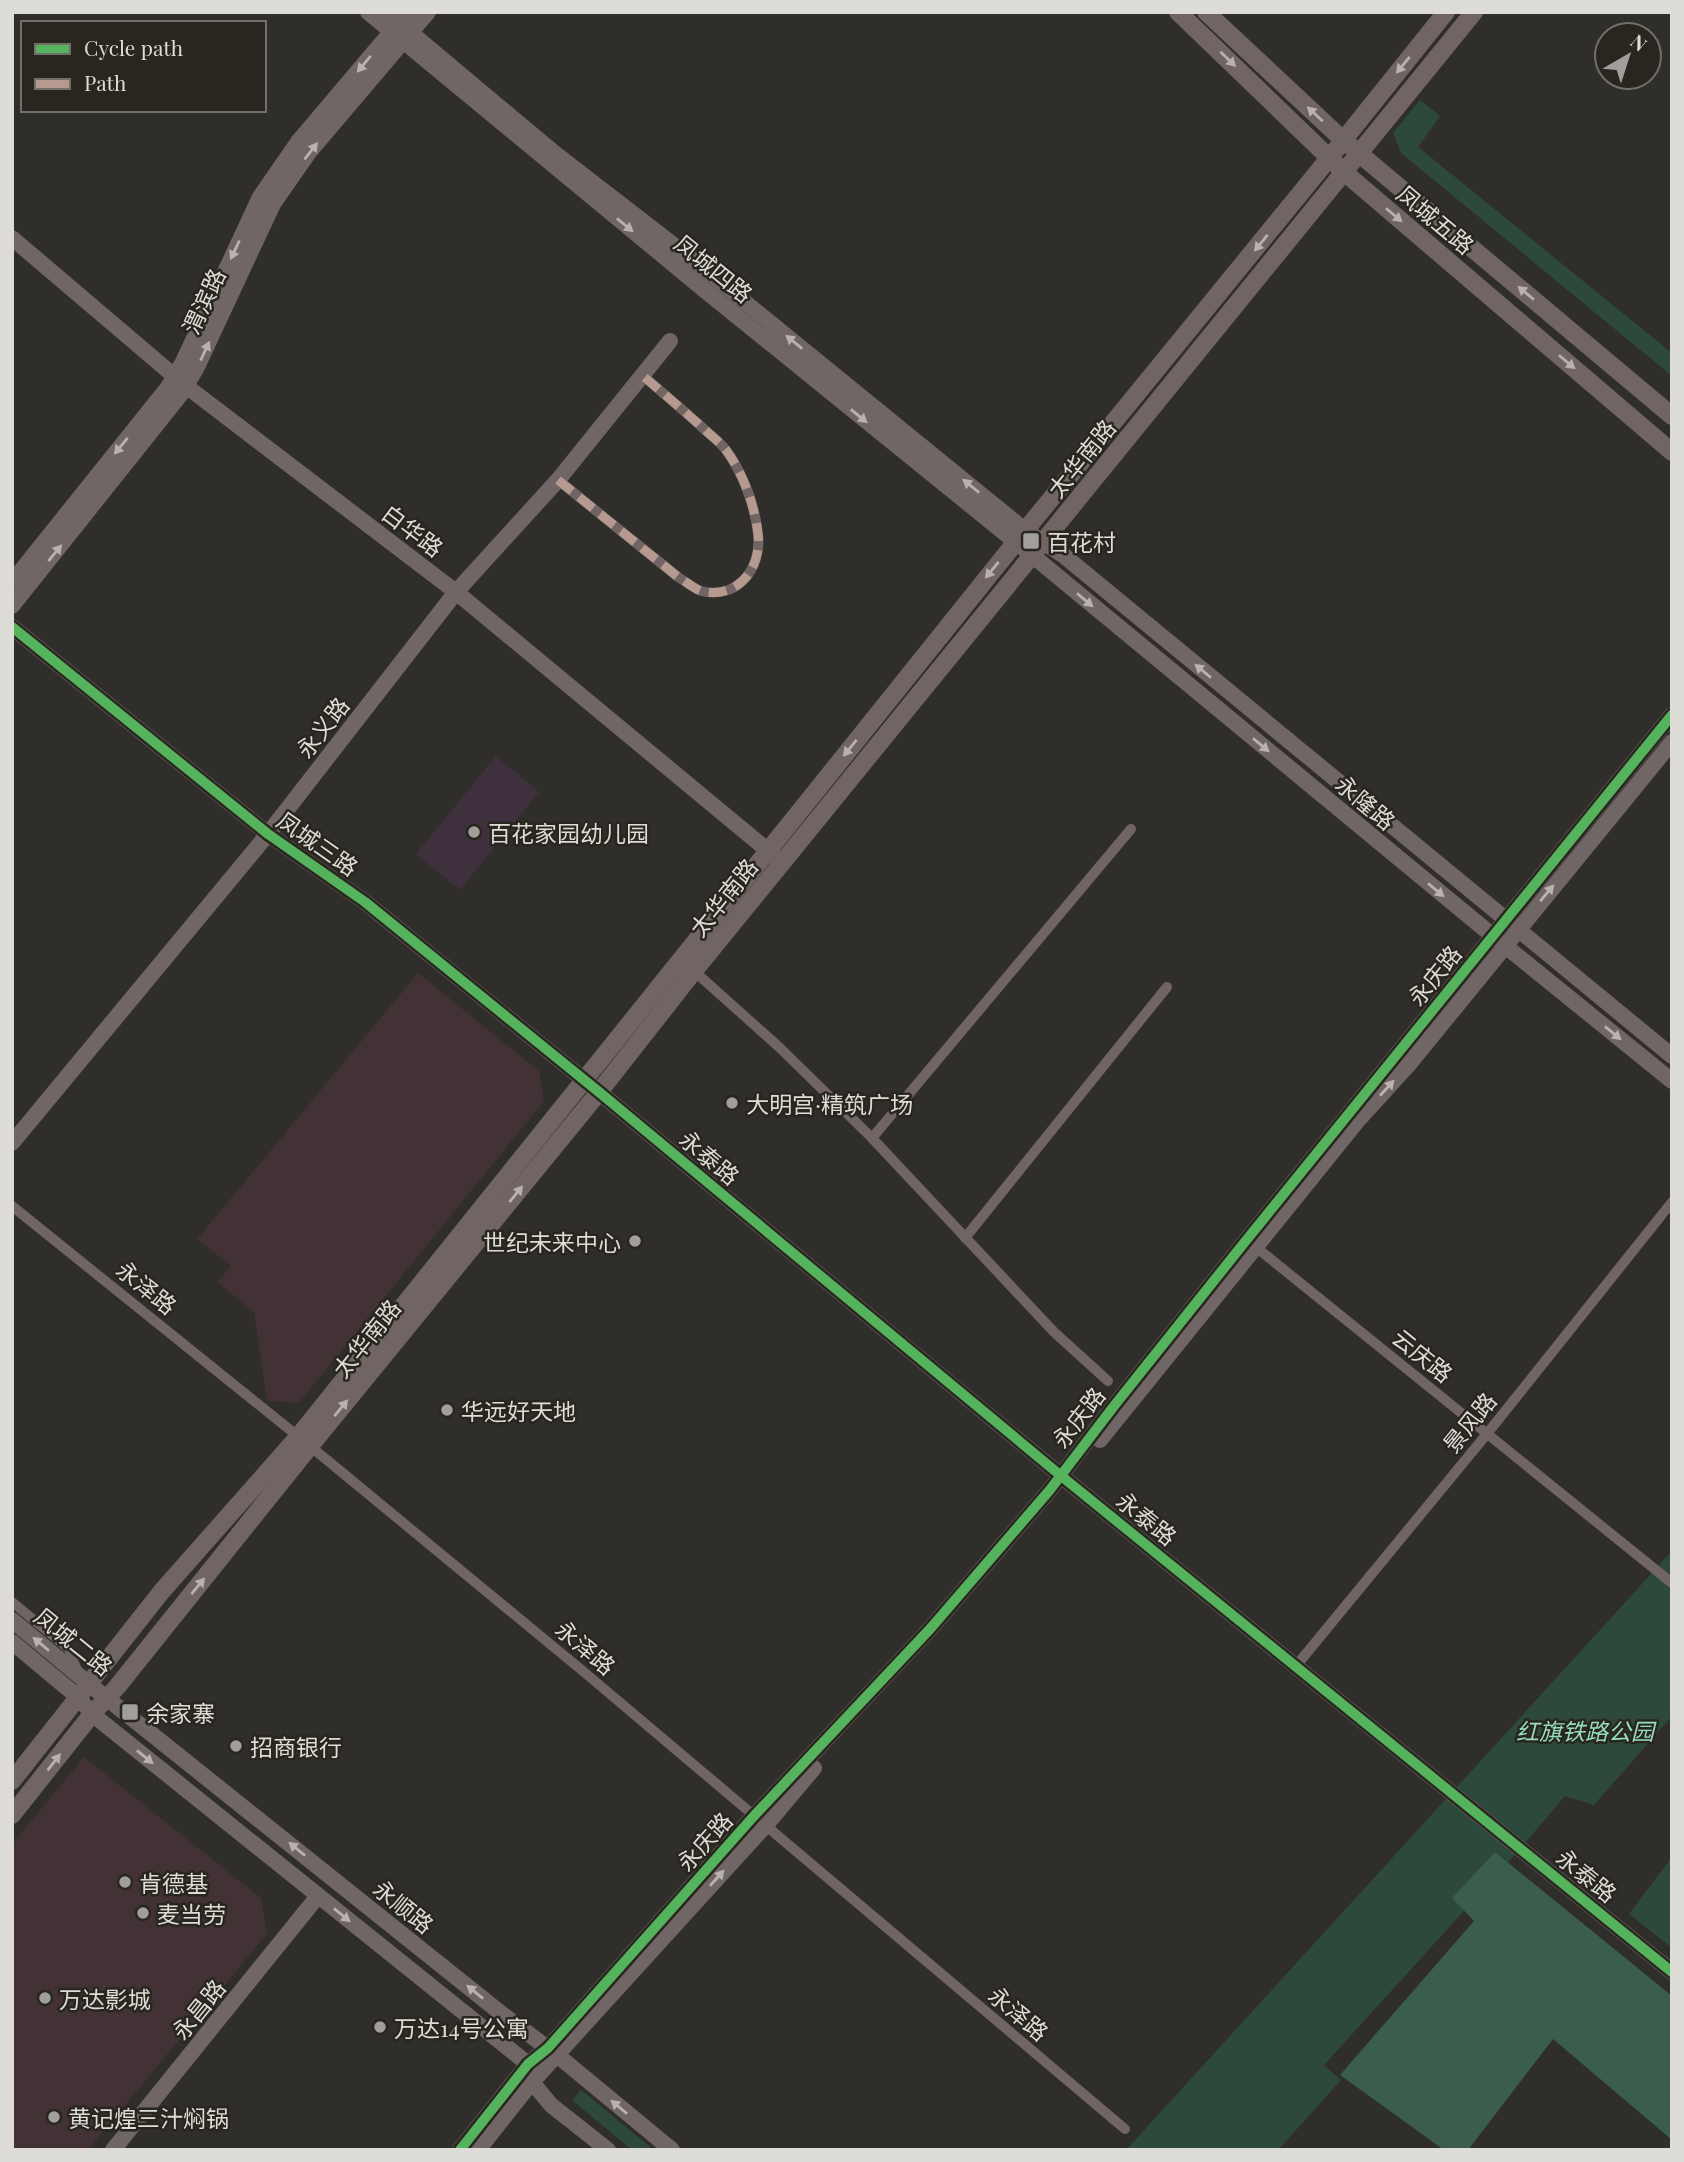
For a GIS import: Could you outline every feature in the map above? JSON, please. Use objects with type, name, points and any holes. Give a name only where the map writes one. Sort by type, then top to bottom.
[{"type":"main road","name":"凤城五路","points":[[1178,12],[1344,172],[1672,452]]},
{"type":"main road","name":"凤城五路","points":[[1206,12],[1343,140],[1672,416]]},
{"type":"main road","name":"太华南路","points":[[12,1815],[108,1697],[584,1080],[1446,12]]},
{"type":"main road","name":"太华南路","points":[[12,1781],[82,1685],[162,1591],[304,1442],[599,1092],[694,971],[1474,12]]},
{"type":"street","name":"凤城四路","points":[[368,12],[403,28]]},
{"type":"street","name":"凤城四路","points":[[386,12],[552,151],[692,260],[1020,537],[1033,556]]},
{"type":"street","name":"渭滨路","points":[[12,606],[181,381],[183,362],[260,197],[298,142],[403,28],[428,12]]},
{"type":"street","name":"白华路","points":[[12,238],[181,381],[456,592],[783,862]]},
{"type":"street","name":"永义路","points":[[12,1143],[268,834],[456,592],[558,481],[670,341]]},
{"type":"street","points":[[558,481],[678,577],[699,590],[724,593],[737,587],[749,574],[756,558],[758,537],[752,506],[741,476],[725,449],[642,376]]},
{"type":"street","name":"渭滨路","points":[[12,582],[151,409],[181,381]]},
{"type":"street","name":"凤城四路","points":[[1020,537],[1045,541]]},
{"type":"street","name":"永隆路","points":[[1045,541],[1672,1056]]},
{"type":"street","name":"永隆路","points":[[1033,556],[1498,941],[1672,1081]]},
{"type":"street","name":"凤城三路","points":[[12,627],[268,834],[365,902],[599,1092]]},
{"type":"street","name":"永庆路","points":[[1511,926],[1672,715]]},
{"type":"street","name":"永庆路","points":[[478,2150],[553,2051],[930,1629],[1049,1491],[1064,1478],[1251,1243],[1498,941],[1672,742]]},
{"type":"street","points":[[872,1138],[1130,828]]},
{"type":"street","points":[[694,971],[779,1046],[872,1138],[1054,1332],[1108,1381]]},
{"type":"street","points":[[965,1238],[1167,987]]},
{"type":"street","name":"永泰路","points":[[599,1092],[1064,1478],[1672,1972]]},
{"type":"street","name":"景风路","points":[[1296,1666],[1487,1434],[1672,1202]]},
{"type":"street","name":"永泽路","points":[[12,1206],[584,1672],[1125,2129]]},
{"type":"street","name":"云庆路","points":[[1251,1243],[1672,1583]]},
{"type":"street","points":[[12,1602],[69,1649],[82,1685]]},
{"type":"street","name":"凤城二路","points":[[12,1620],[82,1685],[92,1714]]},
{"type":"street","name":"凤城二路","points":[[12,1642],[82,1685],[108,1697]]},
{"type":"street","name":"永顺路","points":[[108,1697],[502,2014],[553,2051],[672,2150]]},
{"type":"street","name":"永顺路","points":[[92,1714],[528,2064]]},
{"type":"street","name":"永昌路","points":[[113,2150],[318,1896]]},
{"type":"street","name":"永庆路","points":[[460,2150],[528,2064],[553,2051]]},
{"type":"street","points":[[528,2064],[532,2082],[551,2105],[608,2150]]},
{"type":"shaded area","points":[[496,756],[539,792],[460,890],[416,854]]},
{"type":"shaded area","points":[[418,973],[539,1071],[544,1101],[299,1403],[267,1401],[254,1312],[217,1282],[231,1266],[197,1239]]},
{"type":"shaded area","points":[[84,1757],[261,1898],[267,1934],[88,2150],[12,2150],[12,1844]]},
{"type":"green space","points":[[1420,100],[1440,116],[1418,147],[1672,353],[1672,376],[1401,153],[1393,133]]},
{"type":"green space","name":"红旗铁路公园","points":[[1672,1551],[1672,1716],[1594,1805],[1565,1796],[1324,2065],[1341,2080],[1278,2150],[1126,2150]]},
{"type":"green space","points":[[1495,1852],[1672,1996],[1672,2140],[1553,2039],[1468,2150],[1444,2150],[1340,2075],[1474,1921],[1452,1898]]},
{"type":"green space","points":[[1672,1857],[1672,1948],[1629,1914]]},
{"type":"green space","points":[[581,2090],[654,2150],[632,2150],[572,2100]]},
{"type":"marked path","points":[[558,480],[678,577],[698,590],[714,593],[726,591],[744,579],[756,559],[758,534],[743,479],[721,444],[642,375]]},
{"type":"cycle path","points":[[12,627],[268,834],[365,902],[599,1092],[1060,1475],[1672,1972]]},
{"type":"cycle path","points":[[460,2150],[528,2064],[548,2048],[753,1817],[930,1629],[1049,1491],[1244,1243],[1672,715]]},
{"type":"place","name":"百花村","points":[[1031,541]]},
{"type":"place","name":"百花家园幼儿园","points":[[474,832]]},
{"type":"place","name":"大明宫·精筑广场","points":[[732,1103]]},
{"type":"place","name":"世纪未来中心","points":[[635,1241]]},
{"type":"place","name":"华远好天地","points":[[447,1410]]},
{"type":"place","name":"余家寨","points":[[130,1712]]},
{"type":"place","name":"招商银行","points":[[236,1746]]},
{"type":"place","name":"肯德基","points":[[125,1882]]},
{"type":"place","name":"麦当劳","points":[[143,1913]]},
{"type":"place","name":"万达影城","points":[[45,1998]]},
{"type":"place","name":"万达14号公寓","points":[[380,2027]]},
{"type":"place","name":"黄记煌三汁焖锅","points":[[54,2117]]}]
